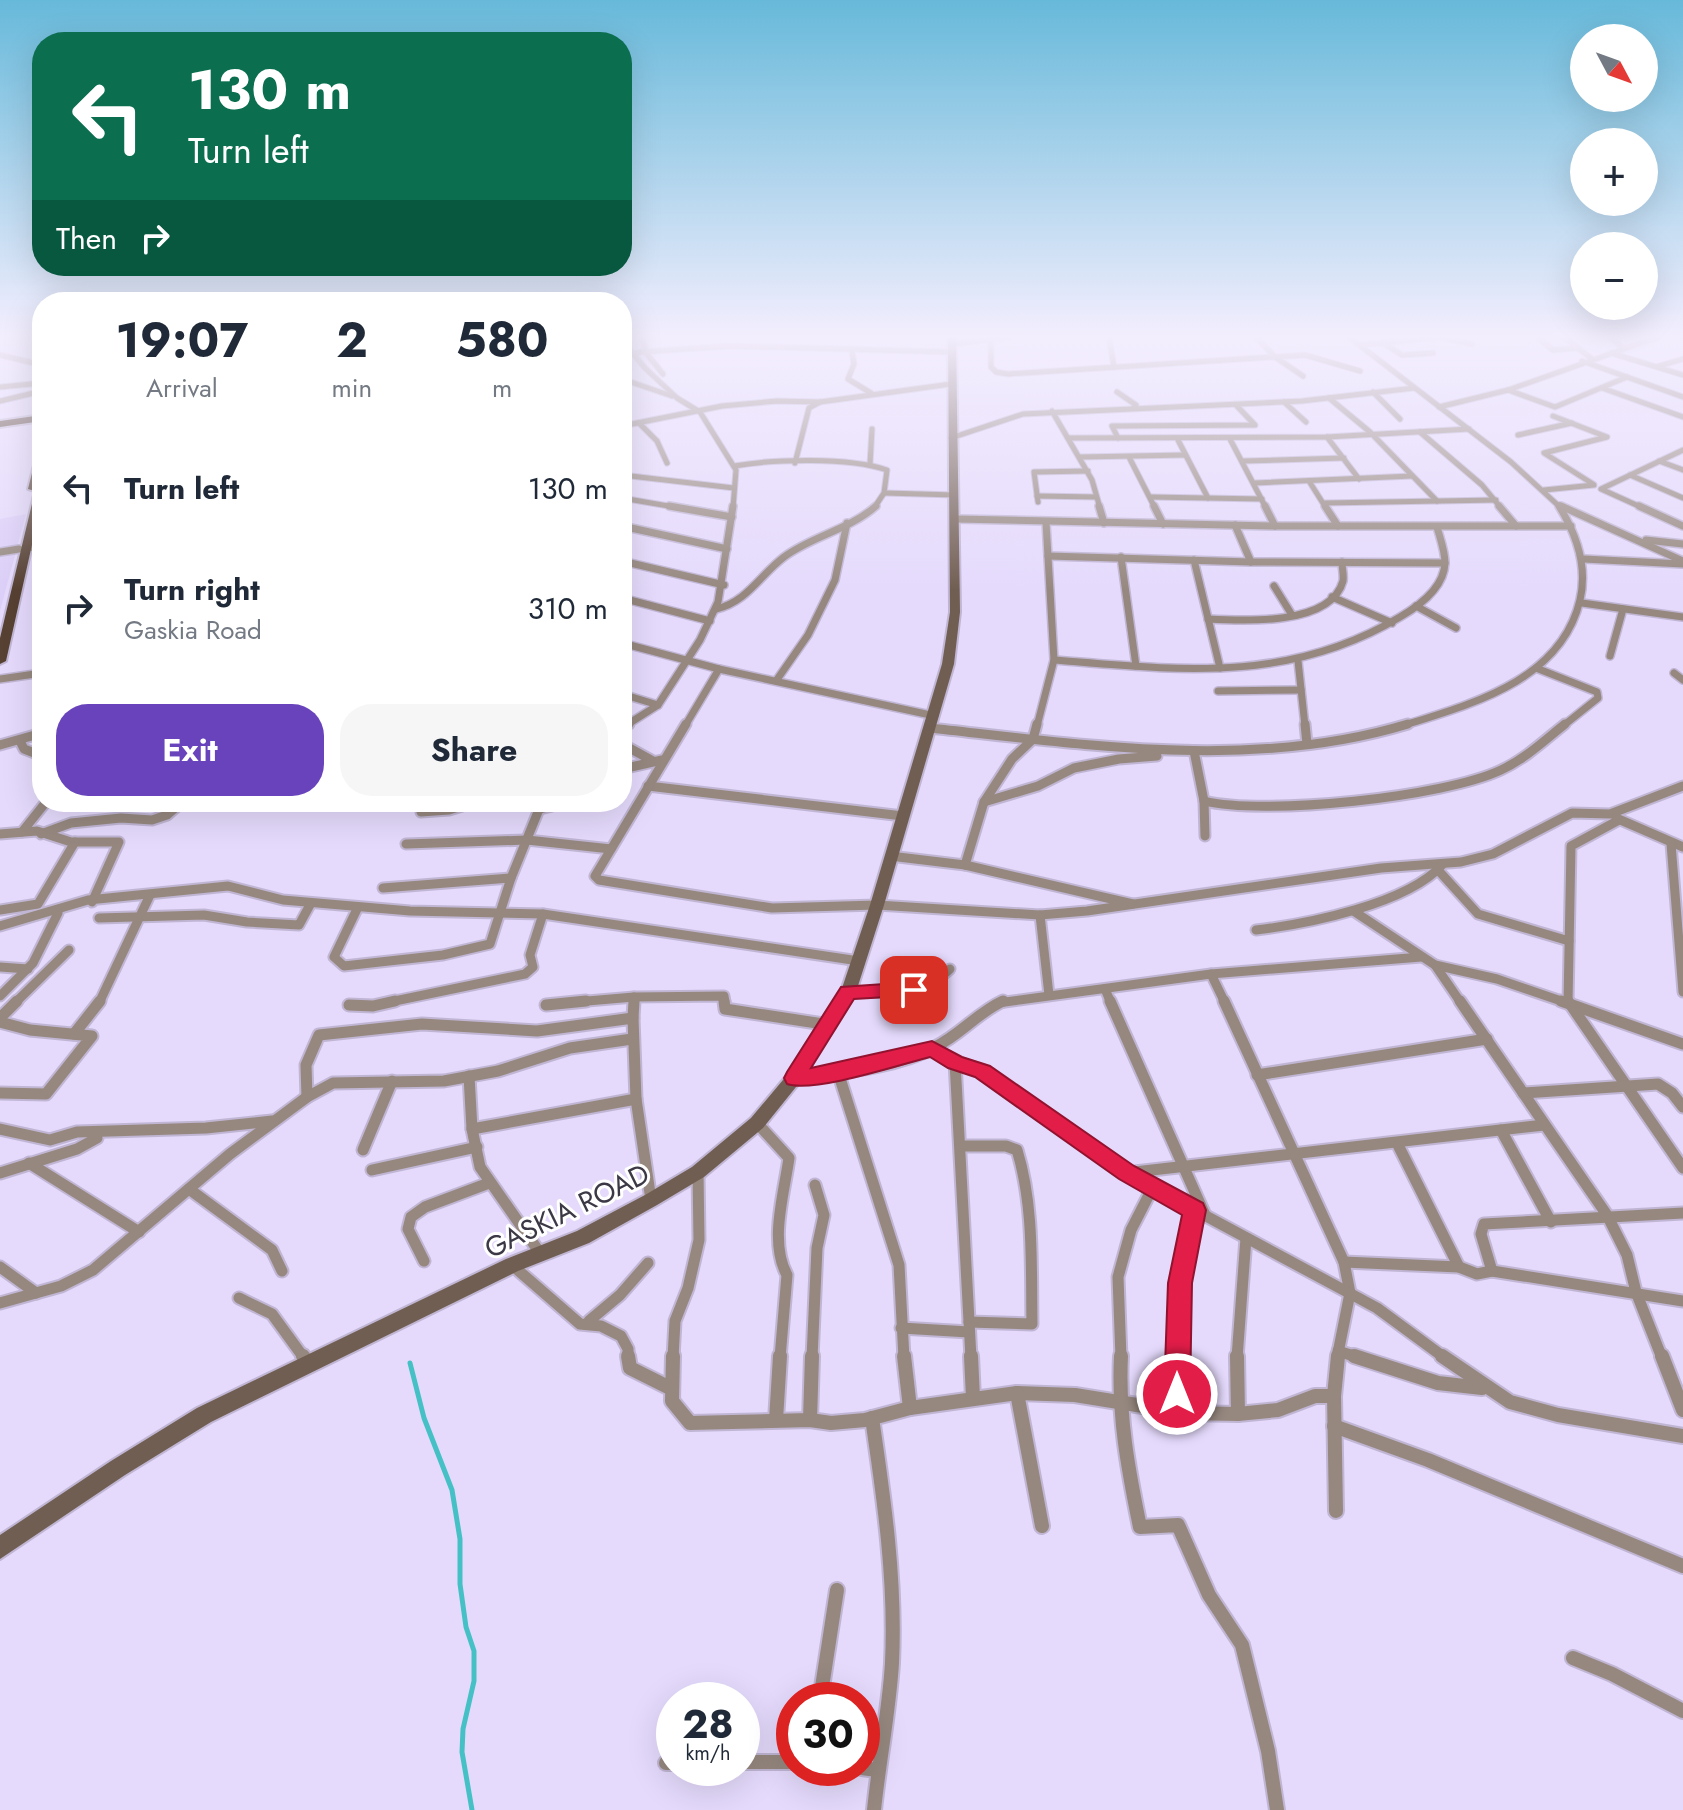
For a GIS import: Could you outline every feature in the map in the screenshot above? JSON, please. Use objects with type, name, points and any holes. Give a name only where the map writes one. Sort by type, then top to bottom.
[{"type":"highway","points":[[0,425],[25,421]]},
{"type":"main road","name":"GASKIA ROAD","points":[[0,1548],[163,1439],[307,1363],[464,1291],[512,1265],[583,1237],[651,1200],[698,1172],[757,1123],[794,1078],[848,992],[932,722],[953,637],[956,519],[951,421]]},
{"type":"main road","points":[[0,661],[32,510]]},
{"type":"main road","points":[[0,629],[23,548],[32,530]]},
{"type":"street","points":[[632,424],[648,421]]},
{"type":"street","points":[[632,721],[658,705],[710,621],[724,585],[734,466],[706,421]]},
{"type":"street","points":[[795,463],[806,421]]},
{"type":"street","points":[[951,438],[1001,421]]},
{"type":"street","points":[[1058,421],[1088,471],[1104,523]]},
{"type":"street","points":[[1118,438],[1112,426],[1255,425],[1252,421]]},
{"type":"street","points":[[1356,421],[1437,501]]},
{"type":"street","points":[[632,646],[932,722],[1033,739],[1194,751],[1266,749],[1393,730],[1479,700],[1536,668],[1564,642],[1582,603],[1584,559],[1559,505],[1459,421]]},
{"type":"street","points":[[1568,421],[1607,437],[1544,453],[1601,489],[1683,526]]},
{"type":"street","points":[[639,423],[657,441],[667,463]]},
{"type":"street","points":[[1518,435],[1572,423]]},
{"type":"street","points":[[870,464],[872,429]]},
{"type":"street","points":[[1068,438],[1178,440],[1372,436],[1469,429]]},
{"type":"street","points":[[1420,432],[1496,500],[1516,526]]},
{"type":"street","points":[[1327,437],[1359,479]]},
{"type":"street","points":[[1230,439],[1275,526]]},
{"type":"street","points":[[1178,440],[1208,498]]},
{"type":"street","points":[[1601,489],[1683,450]]},
{"type":"street","points":[[1080,457],[1185,455]]},
{"type":"street","points":[[1129,457],[1163,524]]},
{"type":"street","points":[[1243,461],[1344,458]]},
{"type":"street","points":[[716,609],[734,604],[786,556],[872,509],[885,493],[887,470],[870,464],[764,461],[734,466]]},
{"type":"street","points":[[1659,461],[1683,470]]},
{"type":"street","points":[[1088,471],[1034,472],[1038,499],[1096,497]]},
{"type":"street","points":[[1630,475],[1683,498]]},
{"type":"street","points":[[632,476],[734,488]]},
{"type":"street","points":[[1255,483],[1412,476]]},
{"type":"street","points":[[1309,481],[1338,526]]},
{"type":"street","points":[[1544,490],[1593,484]]},
{"type":"street","points":[[885,493],[955,495]]},
{"type":"street","points":[[1151,497],[1262,499]]},
{"type":"street","points":[[632,500],[732,517]]},
{"type":"street","points":[[1325,503],[1496,500]]},
{"type":"street","points":[[1559,505],[1683,564]]},
{"type":"street","points":[[956,519],[1275,526],[1571,526]]},
{"type":"street","points":[[965,865],[984,802],[1012,759],[1033,739],[1054,660],[1046,522]]},
{"type":"street","points":[[776,681],[808,635],[835,580],[847,523]]},
{"type":"street","points":[[1235,525],[1251,562]]},
{"type":"street","points":[[1054,660],[1220,668],[1298,661],[1345,647],[1392,623],[1437,589],[1445,563],[1437,527]]},
{"type":"street","points":[[632,528],[727,549]]},
{"type":"street","points":[[1634,539],[1683,544]]},
{"type":"street","points":[[0,552],[32,548]]},
{"type":"street","points":[[1048,556],[1251,562],[1445,563]]},
{"type":"street","points":[[1121,557],[1136,666]]},
{"type":"street","points":[[1584,559],[1683,564]]},
{"type":"street","points":[[1194,560],[1220,668]]},
{"type":"street","points":[[1208,619],[1255,621],[1314,609],[1332,597],[1343,580],[1342,562]]},
{"type":"street","points":[[632,563],[724,585]]},
{"type":"street","points":[[1274,586],[1292,615]]},
{"type":"street","points":[[1332,597],[1392,623]]},
{"type":"street","points":[[632,601],[710,621]]},
{"type":"street","points":[[1582,603],[1683,617]]},
{"type":"street","points":[[1416,606],[1456,628]]},
{"type":"street","points":[[1610,656],[1623,609]]},
{"type":"street","points":[[1298,661],[1307,744]]},
{"type":"street","points":[[1204,801],[1218,807],[1291,806],[1405,792],[1487,777],[1524,757],[1598,698],[1597,692],[1536,668]]},
{"type":"street","points":[[719,669],[657,760],[648,786],[595,876],[602,881],[772,908],[877,905],[1040,915],[1137,905],[1381,868],[1440,868]]},
{"type":"street","points":[[1674,673],[1683,680]]},
{"type":"street","points":[[0,679],[32,674]]},
{"type":"street","points":[[1218,691],[1301,690]]},
{"type":"street","points":[[632,697],[658,705]]},
{"type":"street","points":[[0,745],[32,737]]},
{"type":"street","points":[[20,741],[24,749],[32,752]]},
{"type":"street","points":[[632,749],[657,760]]},
{"type":"street","points":[[984,802],[1038,786],[1074,768],[1119,759],[1160,756],[1171,751]]},
{"type":"street","points":[[1194,751],[1204,801],[1205,836]]},
{"type":"street","points":[[632,766],[657,760]]},
{"type":"street","points":[[648,786],[903,816]]},
{"type":"street","points":[[1683,786],[1615,817],[1571,846],[1568,1004],[1683,1168]]},
{"type":"street","points":[[22,832],[38,812]]},
{"type":"street","points":[[40,834],[82,822],[121,818],[152,820],[170,812]]},
{"type":"street","points":[[358,907],[334,957],[344,966],[477,949],[490,944],[511,878],[538,812]]},
{"type":"street","points":[[1256,930],[1320,921],[1355,912],[1440,868],[1493,854],[1572,813],[1615,817],[1679,846],[1683,992]]},
{"type":"street","points":[[0,834],[22,832],[75,842],[119,842],[92,902]]},
{"type":"street","points":[[406,844],[527,840],[611,849]]},
{"type":"street","points":[[0,910],[38,904],[75,842]]},
{"type":"street","points":[[890,856],[965,865],[1137,905]]},
{"type":"street","points":[[1440,868],[1478,914],[1569,941]]},
{"type":"street","points":[[383,888],[511,878]]},
{"type":"street","points":[[0,926],[58,913],[69,905],[88,900],[228,886],[283,900],[311,903],[429,912],[543,914],[859,961]]},
{"type":"street","points":[[74,1034],[98,1006],[150,895]]},
{"type":"street","points":[[99,918],[221,915],[247,922],[299,925],[311,903]]},
{"type":"street","points":[[1355,912],[1435,965],[1497,979],[1683,1044]]},
{"type":"street","points":[[0,996],[40,953],[58,913]]},
{"type":"street","points":[[349,1005],[373,1006],[525,974],[533,967],[530,955],[543,914]]},
{"type":"street","points":[[1040,915],[1049,995]]},
{"type":"street","points":[[0,1093],[42,1096],[50,1091],[92,1036],[30,1030],[0,1020],[69,950]]},
{"type":"street","points":[[794,1078],[838,1072],[932,1049],[991,1006],[1049,995],[1211,974],[1421,957]]},
{"type":"street","points":[[1435,965],[1607,1215],[1627,1255],[1636,1292],[1683,1410]]},
{"type":"street","points":[[0,967],[28,969]]},
{"type":"street","points":[[848,992],[925,987],[945,976],[950,969]]},
{"type":"street","points":[[1211,974],[1344,1262],[1350,1293],[1338,1351],[1334,1396],[1336,1511]]},
{"type":"street","points":[[1105,989],[1183,1165],[1200,1213],[1180,1283],[1176,1332],[1177,1411]]},
{"type":"street","points":[[546,1005],[634,997],[724,996],[725,1009],[830,1025]]},
{"type":"street","points":[[634,997],[632,1039],[636,1099],[651,1200]]},
{"type":"street","points":[[307,1097],[303,1076],[305,1065],[319,1035],[422,1024],[537,1031],[633,1018]]},
{"type":"street","points":[[0,1303],[36,1293],[93,1270],[275,1121],[307,1097],[333,1083],[444,1081],[498,1071],[570,1048],[632,1039]]},
{"type":"street","points":[[1257,1075],[1487,1039]]},
{"type":"street","points":[[932,1049],[955,1062],[983,1071],[1126,1173],[1377,1308],[1485,1388],[1510,1402],[1558,1415],[1683,1436]]},
{"type":"street","points":[[955,1062],[973,1398]]},
{"type":"street","points":[[838,1072],[899,1265],[901,1328],[910,1408]]},
{"type":"street","points":[[469,1076],[472,1129],[480,1167],[540,1253]]},
{"type":"street","points":[[363,1150],[392,1081]]},
{"type":"street","points":[[1523,1093],[1658,1084],[1672,1093],[1683,1107]]},
{"type":"street","points":[[472,1129],[636,1099]]},
{"type":"street","points":[[0,1129],[24,1132],[48,1141],[78,1131],[86,1134],[132,1132],[275,1121]]},
{"type":"street","points":[[757,1123],[789,1158],[779,1226],[781,1264],[787,1275],[776,1420]]},
{"type":"street","points":[[1126,1173],[1544,1125]]},
{"type":"street","points":[[1501,1130],[1551,1222]]},
{"type":"street","points":[[0,1173],[77,1149],[89,1140],[132,1132]]},
{"type":"street","points":[[1397,1143],[1459,1267]]},
{"type":"street","points":[[901,1328],[1032,1324],[1031,1237],[1023,1169],[1017,1150],[1006,1146],[961,1146]]},
{"type":"street","points":[[372,1170],[477,1147]]},
{"type":"street","points":[[29,1163],[139,1232]]},
{"type":"street","points":[[698,1172],[699,1240],[688,1288],[675,1321],[672,1389],[672,1401],[690,1423],[776,1420],[831,1423],[1017,1393],[1075,1395],[1177,1411],[1238,1414],[1278,1410],[1315,1396],[1334,1396]]},
{"type":"street","points":[[424,1261],[408,1229],[411,1217],[425,1207],[489,1183]]},
{"type":"street","points":[[810,1420],[817,1248],[824,1215],[815,1185]]},
{"type":"street","points":[[1153,1187],[1131,1230],[1118,1277],[1122,1320],[1119,1403],[1124,1447],[1140,1527],[1178,1525],[1209,1595],[1242,1645],[1268,1751],[1277,1810]]},
{"type":"street","points":[[189,1189],[272,1250],[282,1271]]},
{"type":"street","points":[[1492,1271],[1481,1234],[1484,1224],[1683,1213]]},
{"type":"street","points":[[1238,1414],[1237,1348],[1246,1238]]},
{"type":"street","points":[[1344,1262],[1459,1267],[1477,1274],[1492,1271],[1683,1301]]},
{"type":"street","points":[[512,1265],[578,1323],[585,1325],[620,1295],[648,1263]]},
{"type":"street","points":[[0,1267],[36,1293]]},
{"type":"street","points":[[239,1298],[255,1301],[267,1308],[279,1320],[307,1363]]},
{"type":"street","points":[[589,1321],[621,1337],[628,1346],[630,1368],[672,1389]]},
{"type":"street","points":[[1338,1351],[1438,1383],[1485,1388]]},
{"type":"street","points":[[1017,1393],[1042,1526]]},
{"type":"street","points":[[872,1418],[884,1502],[892,1613],[892,1666],[880,1722]]},
{"type":"street","points":[[1334,1426],[1428,1460],[1683,1566]]},
{"type":"street","points":[[823,1682],[837,1590]]},
{"type":"street","points":[[1573,1658],[1612,1674],[1683,1711]]},
{"type":"street","points":[[872,1786],[874,1810]]},
{"type":"shaded area","points":[[26,514],[0,611],[0,519]]},
{"type":"waterway","points":[[410,1363],[424,1418],[452,1490],[460,1539],[460,1584],[466,1627],[474,1651],[474,1681],[463,1729],[462,1752],[472,1810]]},
{"type":"route","points":[[914,990],[848,992],[794,1078],[838,1072],[932,1049],[955,1062],[983,1071],[1126,1173],[1195,1210],[1180,1283],[1176,1332],[1177,1394]]}]
